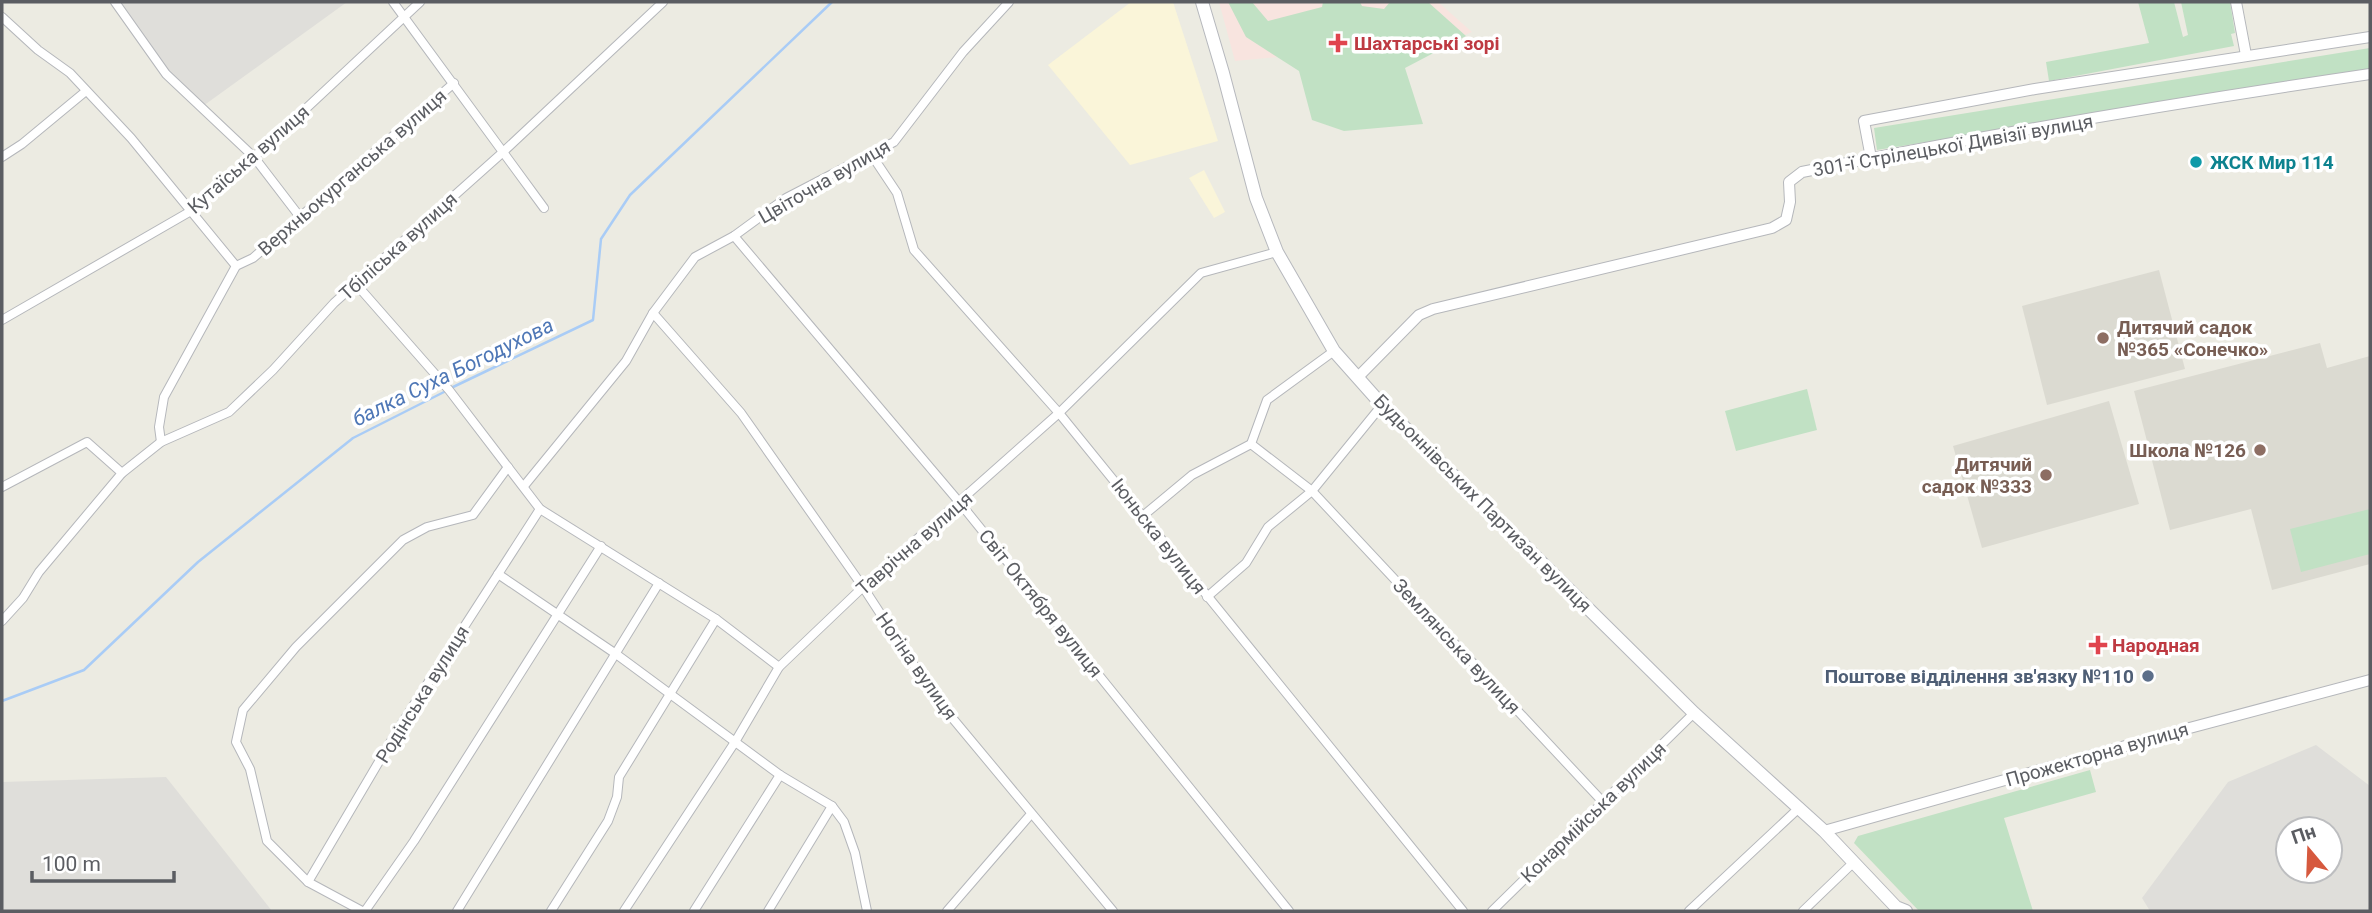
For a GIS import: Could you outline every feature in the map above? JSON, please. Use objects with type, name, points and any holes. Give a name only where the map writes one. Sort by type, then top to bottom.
[{"type":"main road","name":"Будьоннівських Партизан вулиця","points":[[1202,2],[1256,198],[1277,252],[1334,351],[1382,405],[1694,713],[1800,807],[1897,910]]},
{"type":"street","points":[[116,2],[166,74],[254,157],[300,217]]},
{"type":"street","points":[[393,2],[544,208]]},
{"type":"street","points":[[404,16],[420,2]]},
{"type":"street","name":"Тбіліська вулиця","points":[[2,621],[23,598],[39,572],[122,473],[161,442],[229,412],[273,370],[334,303],[502,153],[663,2]]},
{"type":"street","name":"Цвiточна вулиця","points":[[524,486],[626,361],[653,313],[695,257],[734,236],[786,198],[894,142],[963,52],[1009,2]]},
{"type":"street","points":[[2236,2],[2246,55]]},
{"type":"street","name":"Кутаїська вулиця","points":[[2,320],[191,211],[254,157],[404,16]]},
{"type":"street","points":[[2,17],[38,50],[70,73],[131,138],[236,266]]},
{"type":"street","name":"301-ї Стрілецької Дивізії вулиця","points":[[1871,158],[1864,121],[2035,89],[2370,37]]},
{"type":"street","name":"301-ї Стрілецької Дивізії вулиця","points":[[1358,377],[1419,315],[1433,309],[1772,228],[1786,219],[1790,202],[1789,182],[1802,172],[2256,91],[2370,74]]},
{"type":"street","name":"Верхньокурганська вулиця","points":[[161,442],[159,427],[164,397],[236,266],[253,258],[454,83]]},
{"type":"street","points":[[2,157],[22,144],[86,91]]},
{"type":"street","name":"Iюньска вулиця","points":[[871,154],[897,193],[914,250],[1059,413],[1144,515],[1207,597],[1463,911]]},
{"type":"street","name":"Світ Октября вулиця","points":[[734,236],[960,503],[1289,911]]},
{"type":"street","name":"Таврічна вулиця","points":[[624,911],[735,742],[779,667],[863,587],[1059,413],[1201,273],[1277,252]]},
{"type":"street","points":[[356,284],[449,390],[540,509],[716,619],[779,667]]},
{"type":"street","name":"Ногіна вулиця","points":[[653,313],[741,413],[863,587],[934,696],[1113,911]]},
{"type":"street","points":[[1144,515],[1192,475],[1251,444],[1267,400],[1334,351]]},
{"type":"street","points":[[1207,597],[1246,563],[1268,527],[1312,491],[1382,405]]},
{"type":"street","points":[[2,487],[87,442],[122,473]]},
{"type":"street","name":"Землянська вулиця","points":[[1251,444],[1312,491],[1602,802]]},
{"type":"street","points":[[508,467],[473,514],[411,534],[378,563],[296,647],[243,710],[236,742],[250,769],[267,841],[308,881],[363,911],[414,841],[601,546]]},
{"type":"street","name":"Родінська вулиця","points":[[308,881],[397,731],[540,509]]},
{"type":"street","points":[[498,574],[616,654],[780,775],[832,806],[844,822],[855,853],[867,911]]},
{"type":"street","points":[[457,911],[659,583]]},
{"type":"street","points":[[551,911],[608,821],[617,797],[619,777],[716,619]]},
{"type":"street","name":"Прожекторна вулиця","points":[[1824,831],[2370,680]]},
{"type":"street","name":"Конармійська вулиця","points":[[1492,911],[1694,713]]},
{"type":"street","points":[[694,911],[780,775]]},
{"type":"street","points":[[768,911],[832,806]]},
{"type":"street","points":[[1689,911],[1800,807]]},
{"type":"street","points":[[947,911],[1031,814]]},
{"type":"street","points":[[1803,911],[1854,862]]},
{"type":"shaded area","points":[[117,2],[347,2],[203,106],[167,72]]},
{"type":"shaded area","points":[[1131,2],[1173,2],[1218,141],[1130,165],[1048,65]]},
{"type":"shaded area","name":"Шахтарські зорі","points":[[1219,2],[1438,2],[1472,32],[1399,63],[1309,54],[1235,61]]},
{"type":"shaded area","points":[[1204,170],[1225,212],[1214,218],[1189,178]]},
{"type":"shaded area","name":"Дитячий садок №365 «Сонечко»","points":[[2159,270],[2185,369],[2047,405],[2022,306]]},
{"type":"shaded area","name":"Школа №126","points":[[2320,343],[2327,368],[2370,356],[2370,564],[2272,590],[2251,509],[2170,530],[2134,391]]},
{"type":"shaded area","name":"Дитячий садок №333","points":[[2109,401],[2139,504],[1982,548],[1953,446]]},
{"type":"shaded area","points":[[2316,745],[2370,786],[2370,911],[2150,911],[2142,898],[2228,782]]},
{"type":"shaded area","points":[[166,777],[272,911],[2,911],[2,782]]},
{"type":"green space","points":[[1228,2],[1252,2],[1268,21],[1322,7],[1323,2],[1360,2],[1362,6],[1384,9],[1390,2],[1428,2],[1466,36],[1405,68],[1423,124],[1344,131],[1312,120],[1299,71],[1246,37]]},
{"type":"green space","points":[[2138,2],[2174,2],[2183,37],[2188,35],[2181,2],[2230,2],[2235,33],[2231,34],[2234,46],[2049,81],[2046,62],[2149,43]]},
{"type":"green space","points":[[2370,48],[2370,70],[1877,150],[1874,128]]},
{"type":"green space","points":[[1807,389],[1817,430],[1736,451],[1725,411]]},
{"type":"green space","points":[[2370,509],[2370,554],[2301,572],[2290,529]]},
{"type":"green space","points":[[2090,770],[2096,792],[2004,818],[2033,911],[1919,911],[1854,843],[1858,836]]},
{"type":"waterway","name":"балка Суха Богодухова","points":[[451,388],[593,320],[601,239],[630,195],[832,2]]},
{"type":"waterway","name":"балка Суха Богодухова","points":[[2,701],[84,670],[198,562],[353,438],[446,391]]},
{"type":"place","name":"Шахтарські зорі","points":[[1338,43]]},
{"type":"place","name":"ЖСК Мир 114","points":[[2196,162]]},
{"type":"place","name":"Дитячий садок №365 «Сонечко»","points":[[2103,338]]},
{"type":"place","name":"Школа №126","points":[[2260,450]]},
{"type":"place","name":"Дитячий садок №333","points":[[2046,475]]},
{"type":"place","name":"Народная","points":[[2098,645]]},
{"type":"place","name":"Поштове відділення зв'язку №110","points":[[2148,676]]}]
